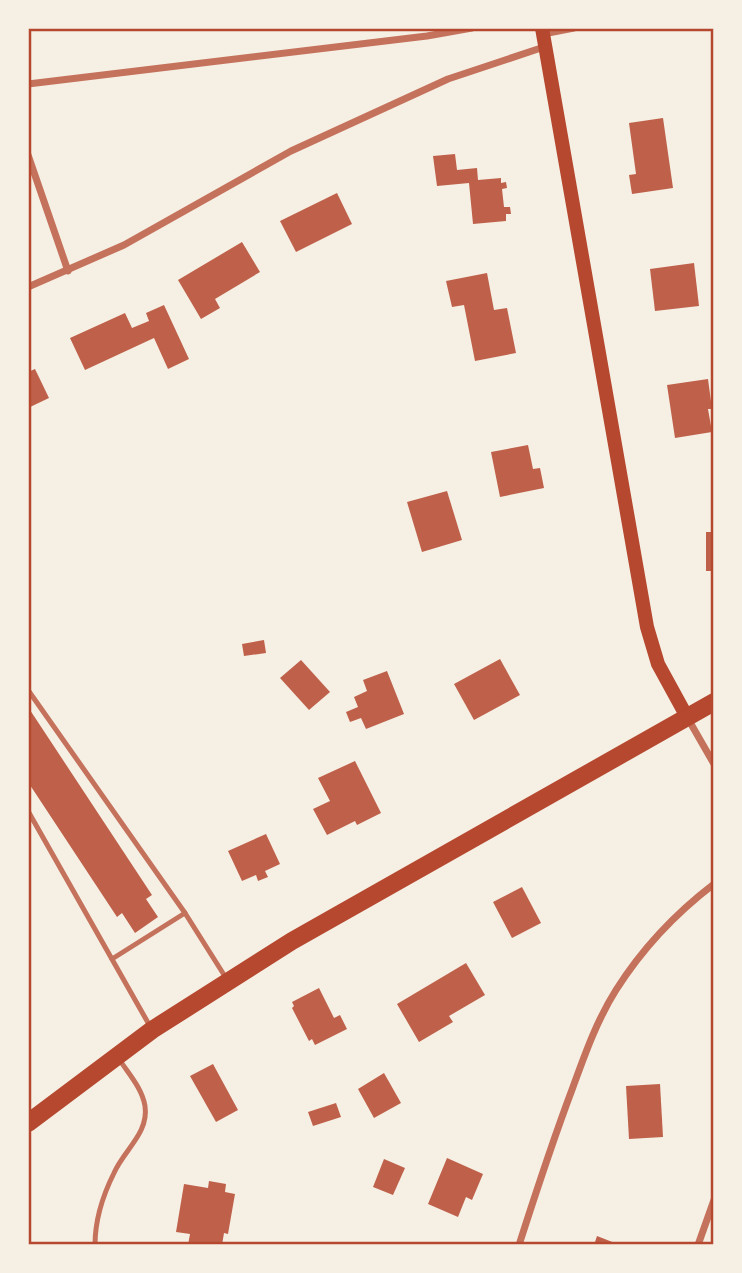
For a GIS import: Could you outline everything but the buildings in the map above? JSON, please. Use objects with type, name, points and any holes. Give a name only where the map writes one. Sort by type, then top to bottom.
[{"type":"main road","points":[[543,36],[647,627],[658,664],[687,717]]},
{"type":"main road","points":[[28,1123],[152,1030],[292,941],[714,702]]},
{"type":"street","points":[[28,84],[472,28]]},
{"type":"street","points":[[28,287],[124,245],[291,151],[543,36],[574,28]]},
{"type":"street","points":[[28,155],[68,271]]},
{"type":"street","points":[[687,717],[714,764]]},
{"type":"street","points":[[519,1245],[561,1118],[591,1037],[606,1008],[621,982],[656,937],[714,884]]},
{"type":"street","points":[[698,1245],[714,1199]]},
{"type":"lane","points":[[28,690],[185,914],[228,981]]},
{"type":"lane","points":[[28,811],[152,1030]]},
{"type":"lane","points":[[112,959],[185,914]]},
{"type":"lane","points":[[94,1245],[97,1219],[114,1171],[134,1145],[145,1109],[141,1093],[117,1056]]}]
